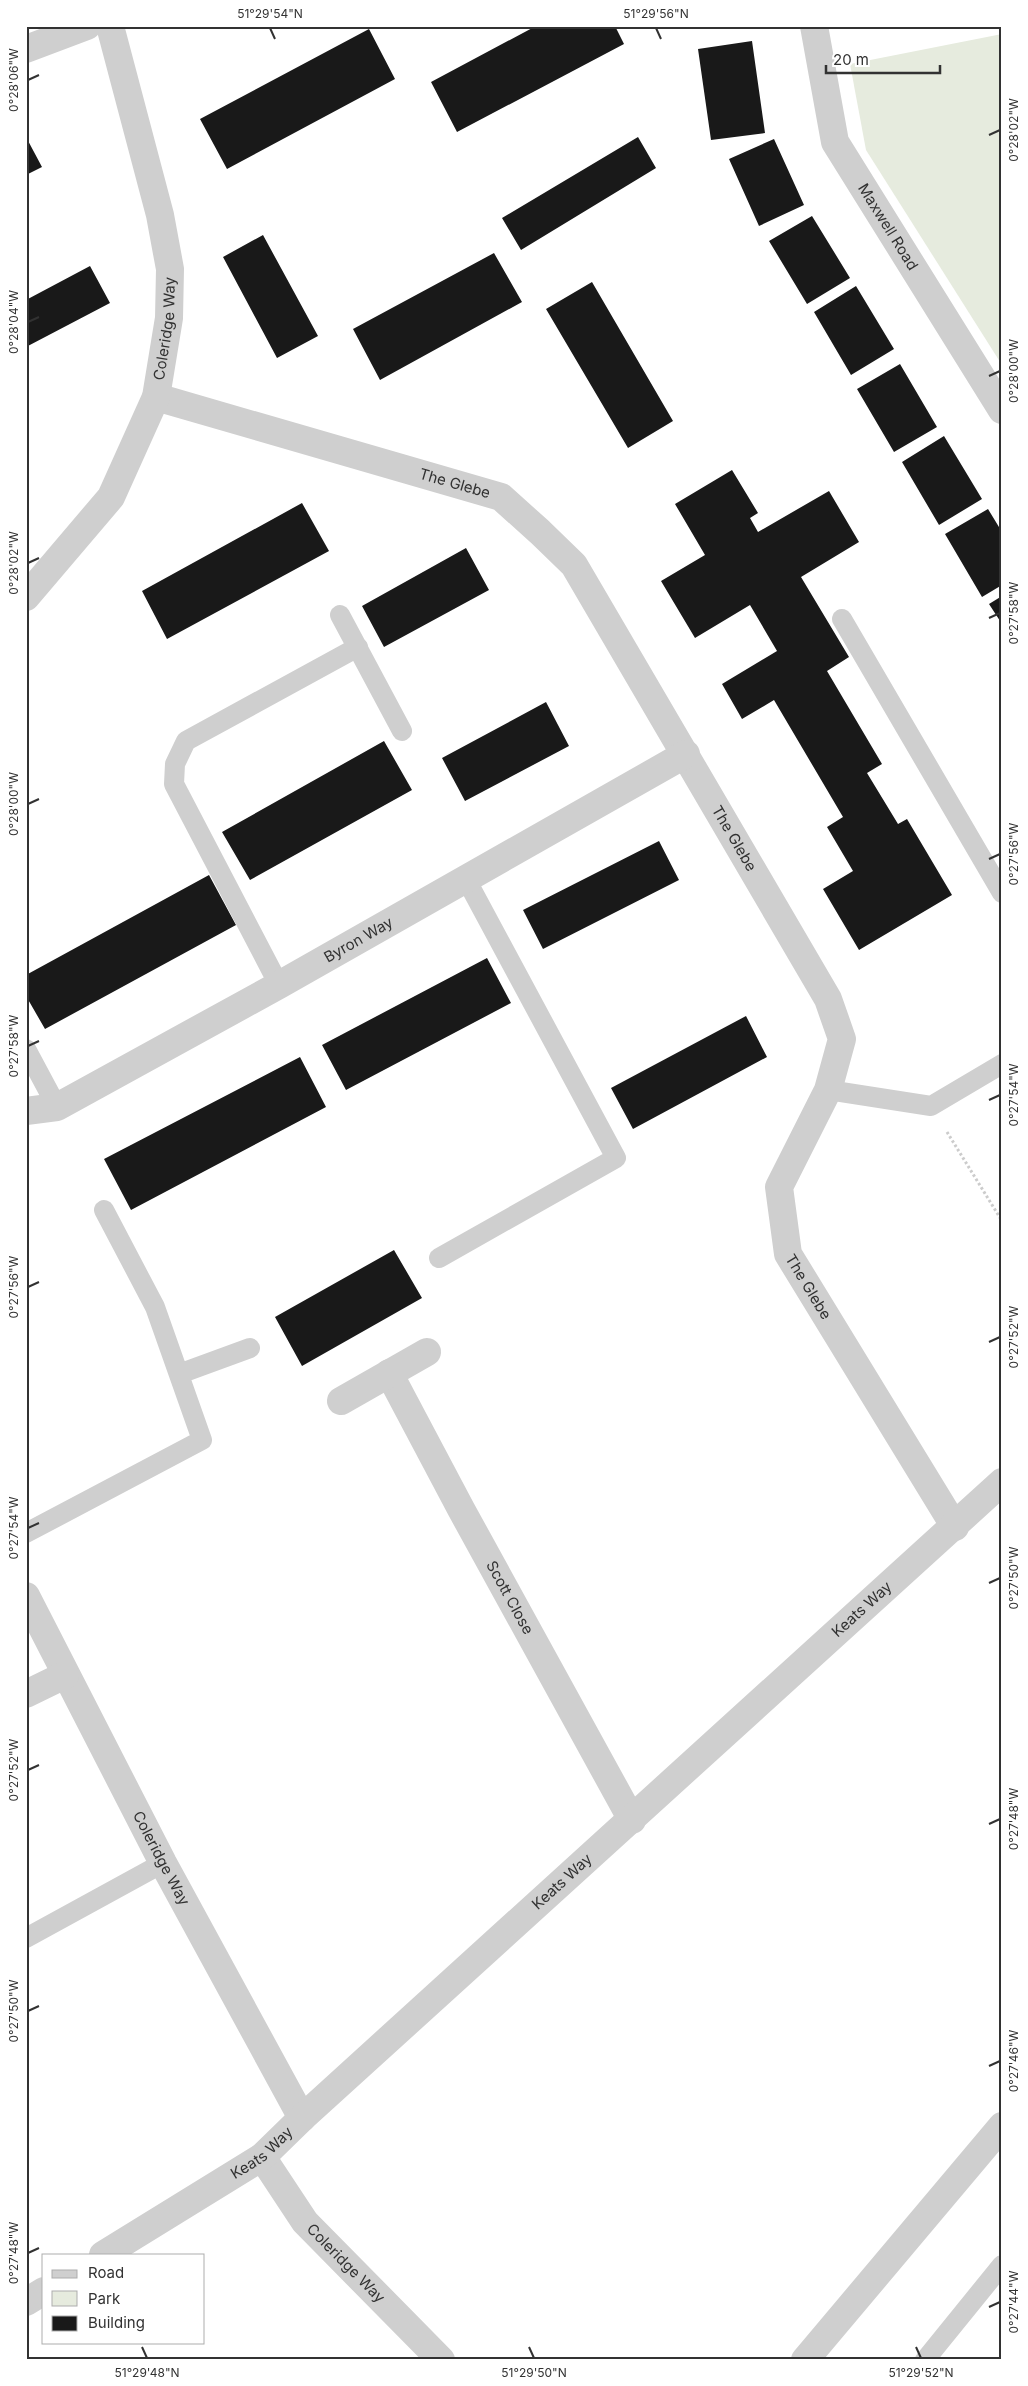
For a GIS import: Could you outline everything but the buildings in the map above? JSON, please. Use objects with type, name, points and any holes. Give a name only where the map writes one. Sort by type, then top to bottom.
[{"type":"street","points":[[26,50],[87,26]]},
{"type":"street","name":"Coleridge Way","points":[[26,597],[111,497],[156,398],[169,318],[170,269],[160,215],[110,26]]},
{"type":"street","name":"Maxwell Road","points":[[814,26],[835,142],[1002,410]]},
{"type":"street","name":"The Glebe","points":[[156,398],[501,497],[574,565],[828,999],[842,1039],[828,1090],[779,1187],[788,1254],[955,1527]]},
{"type":"street","name":"Byron Way","points":[[26,1111],[57,1107],[279,985],[686,754]]},
{"type":"street","points":[[341,1401],[427,1352]]},
{"type":"street","name":"Scott Close","points":[[389,1373],[460,1509],[632,1820]]},
{"type":"street","name":"Keats Way","points":[[105,2254],[262,2157],[302,2118],[955,1527],[1002,1482]]},
{"type":"street","name":"Coleridge Way","points":[[26,1596],[163,1863],[302,2118]]},
{"type":"street","points":[[26,1694],[65,1675]]},
{"type":"street","points":[[805,2360],[1002,2126]]},
{"type":"street","name":"Coleridge Way","points":[[262,2157],[306,2222],[440,2360]]},
{"type":"street","points":[[26,2302],[42,2292]]},
{"type":"lane","points":[[340,615],[402,731]]},
{"type":"lane","points":[[842,619],[1002,893]]},
{"type":"lane","points":[[279,985],[174,784],[175,764],[186,741],[358,647]]},
{"type":"lane","points":[[439,1258],[616,1158],[466,879]]},
{"type":"lane","points":[[26,1049],[57,1107]]},
{"type":"lane","points":[[828,1090],[931,1106],[1002,1064]]},
{"type":"lane","points":[[26,1533],[202,1440],[155,1307],[104,1210]]},
{"type":"lane","points":[[179,1374],[250,1348]]},
{"type":"lane","points":[[26,1938],[163,1863]]},
{"type":"lane","points":[[925,2360],[1002,2265]]},
{"type":"path","points":[[931,1106],[1002,1220]]},
{"type":"green space","points":[[1002,34],[1002,365],[866,150],[850,64]]}]
